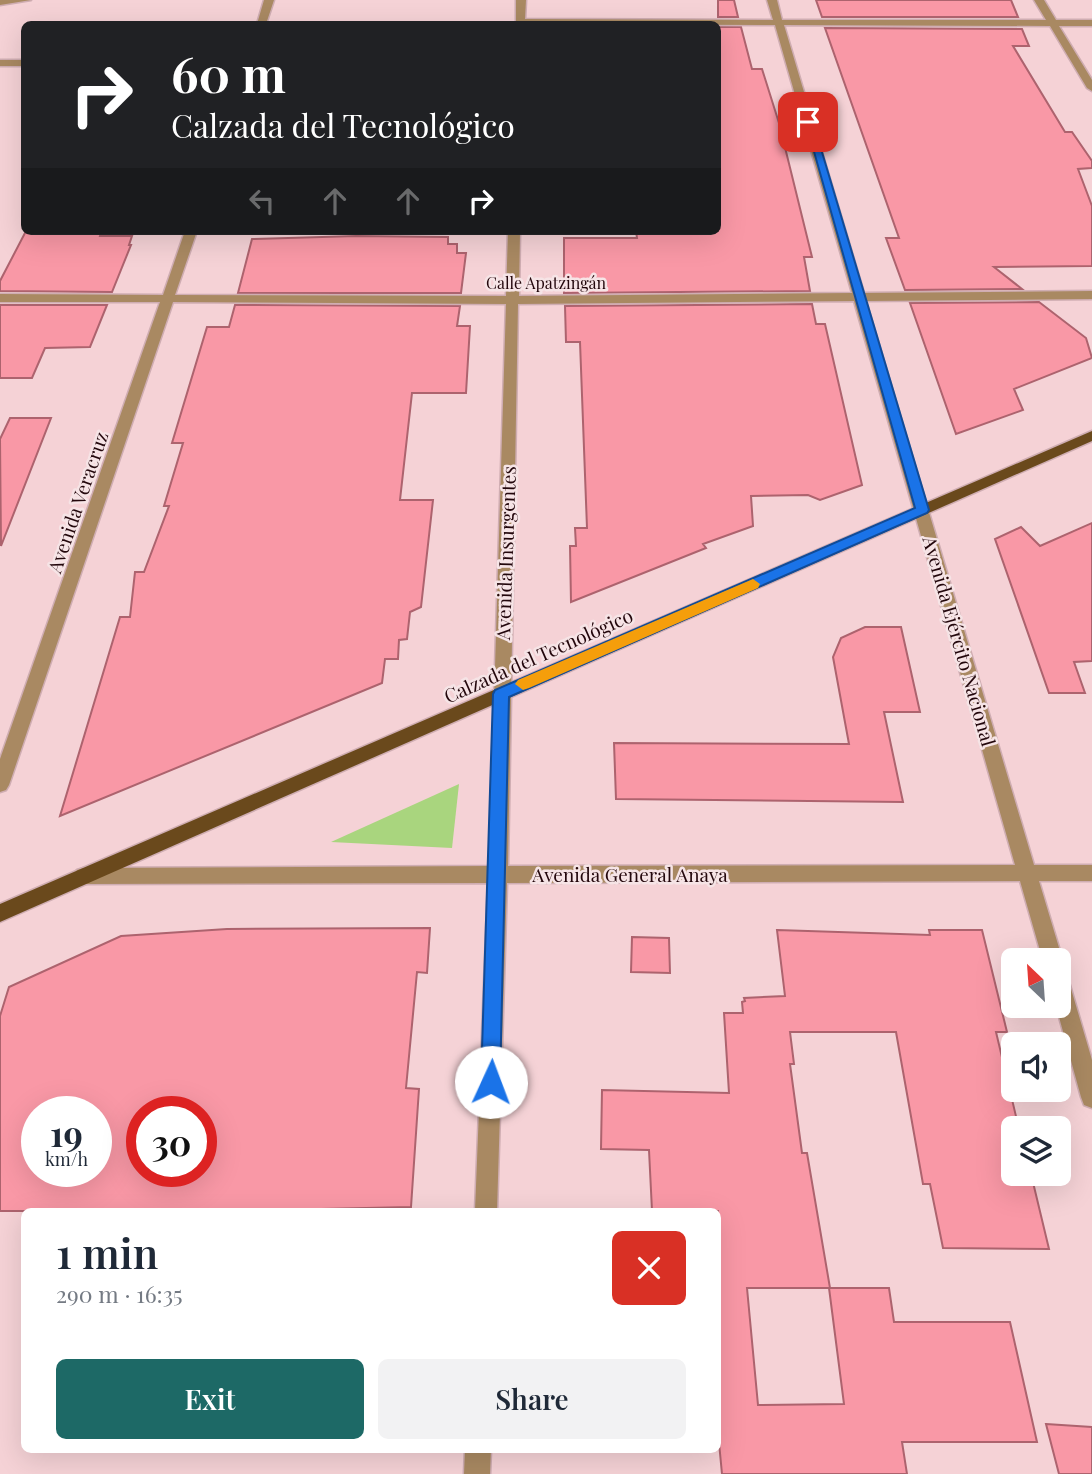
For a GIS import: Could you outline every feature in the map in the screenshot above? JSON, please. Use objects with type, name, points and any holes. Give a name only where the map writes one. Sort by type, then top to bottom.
[{"type":"main road","name":"Calzada del Tecnológico","points":[[0,913],[1092,436]]},
{"type":"street","points":[[0,2],[26,0]]},
{"type":"street","points":[[262,21],[269,0]]},
{"type":"street","points":[[521,0],[521,21]]},
{"type":"street","name":"Avenida Ejército Nacional","points":[[772,0],[1049,948]]},
{"type":"street","points":[[1039,0],[1092,88]]},
{"type":"street","points":[[721,23],[1092,23]]},
{"type":"street","points":[[0,63],[21,63]]},
{"type":"street","name":"Avenida Veracruz","points":[[0,785],[190,235]]},
{"type":"street","name":"Avenida Insurgentes","points":[[486,1208],[498,874],[514,235]]},
{"type":"street","name":"Calle Apatzingán","points":[[0,298],[512,300],[1092,295]]},
{"type":"street","name":"Avenida General Anaya","points":[[84,876],[1092,873]]},
{"type":"street","points":[[1069,1018],[1092,1097]]},
{"type":"street","points":[[477,1474],[478,1453]]},
{"type":"green space","points":[[459,784],[452,848],[331,842]]},
{"type":"building","points":[[718,0],[734,0],[738,17],[718,17]]},
{"type":"building","points":[[816,0],[1011,0],[1018,17],[822,17]]},
{"type":"building","points":[[721,27],[741,27],[752,69],[762,69],[779,123],[812,257],[804,257],[810,291],[564,293],[564,238],[637,238],[637,235],[721,235]]},
{"type":"building","points":[[825,28],[1022,29],[1029,46],[1013,46],[1065,132],[1072,132],[1092,161],[1092,168],[1078,169],[1092,206],[1092,266],[994,267],[1022,289],[905,290],[886,238],[899,238]]},
{"type":"building","points":[[24,235],[132,236],[112,292],[0,291],[0,281]]},
{"type":"building","points":[[448,237],[448,244],[457,244],[457,253],[466,253],[461,293],[238,293],[252,239]]},
{"type":"building","points":[[1039,302],[1086,338],[1092,358],[1014,389],[1023,410],[956,434],[910,303]]},
{"type":"building","points":[[812,304],[816,324],[825,324],[862,485],[820,500],[808,495],[751,496],[753,526],[703,544],[706,548],[571,602],[570,546],[576,546],[575,528],[587,528],[580,342],[566,342],[565,306]]},
{"type":"building","points":[[0,305],[107,305],[90,347],[45,348],[32,378],[0,378]]},
{"type":"building","points":[[235,305],[460,306],[457,326],[470,326],[466,393],[412,393],[400,500],[433,500],[421,607],[410,612],[407,639],[399,640],[398,659],[385,659],[382,683],[60,816],[120,617],[130,617],[135,572],[144,572],[169,506],[164,506],[183,443],[172,443],[207,327],[229,327]]},
{"type":"building","points":[[10,418],[51,418],[1,546],[0,439]]},
{"type":"building","points":[[1092,523],[1092,661],[1074,662],[1085,693],[1049,693],[995,539],[1021,527],[1040,546]]},
{"type":"building","points":[[865,627],[901,627],[920,712],[884,712],[903,802],[616,799],[614,743],[849,744],[833,657],[841,638]]},
{"type":"building","points":[[430,928],[427,973],[417,972],[406,1088],[419,1089],[411,1207],[21,1208],[21,1211],[0,1211],[0,1016],[9,987],[121,936],[227,929]]},
{"type":"building","points":[[777,930],[930,935],[929,930],[982,930],[1001,1008],[1001,1018],[1004,1018],[1007,1032],[996,1032],[1001,1053],[1001,1102],[1013,1102],[1016,1116],[1001,1116],[1001,1186],[1034,1186],[1049,1249],[943,1248],[930,1184],[923,1184],[896,1032],[790,1032],[794,1064],[790,1064],[802,1153],[807,1153],[830,1288],[889,1288],[894,1322],[1010,1322],[1037,1442],[902,1442],[907,1474],[722,1474],[721,1208],[652,1208],[649,1150],[601,1149],[602,1090],[729,1093],[724,1013],[743,1013],[744,998],[785,996]],"holes":[[[747,1288],[829,1288],[844,1404],[758,1405]]]},
{"type":"building","points":[[632,937],[669,938],[670,973],[631,972]]},
{"type":"building","points":[[1046,1424],[1092,1427],[1092,1474],[1059,1474]]},
{"type":"slow traffic","points":[[523,684],[753,584]]},
{"type":"route","points":[[491,1082],[501,694],[922,510],[808,122]]}]
